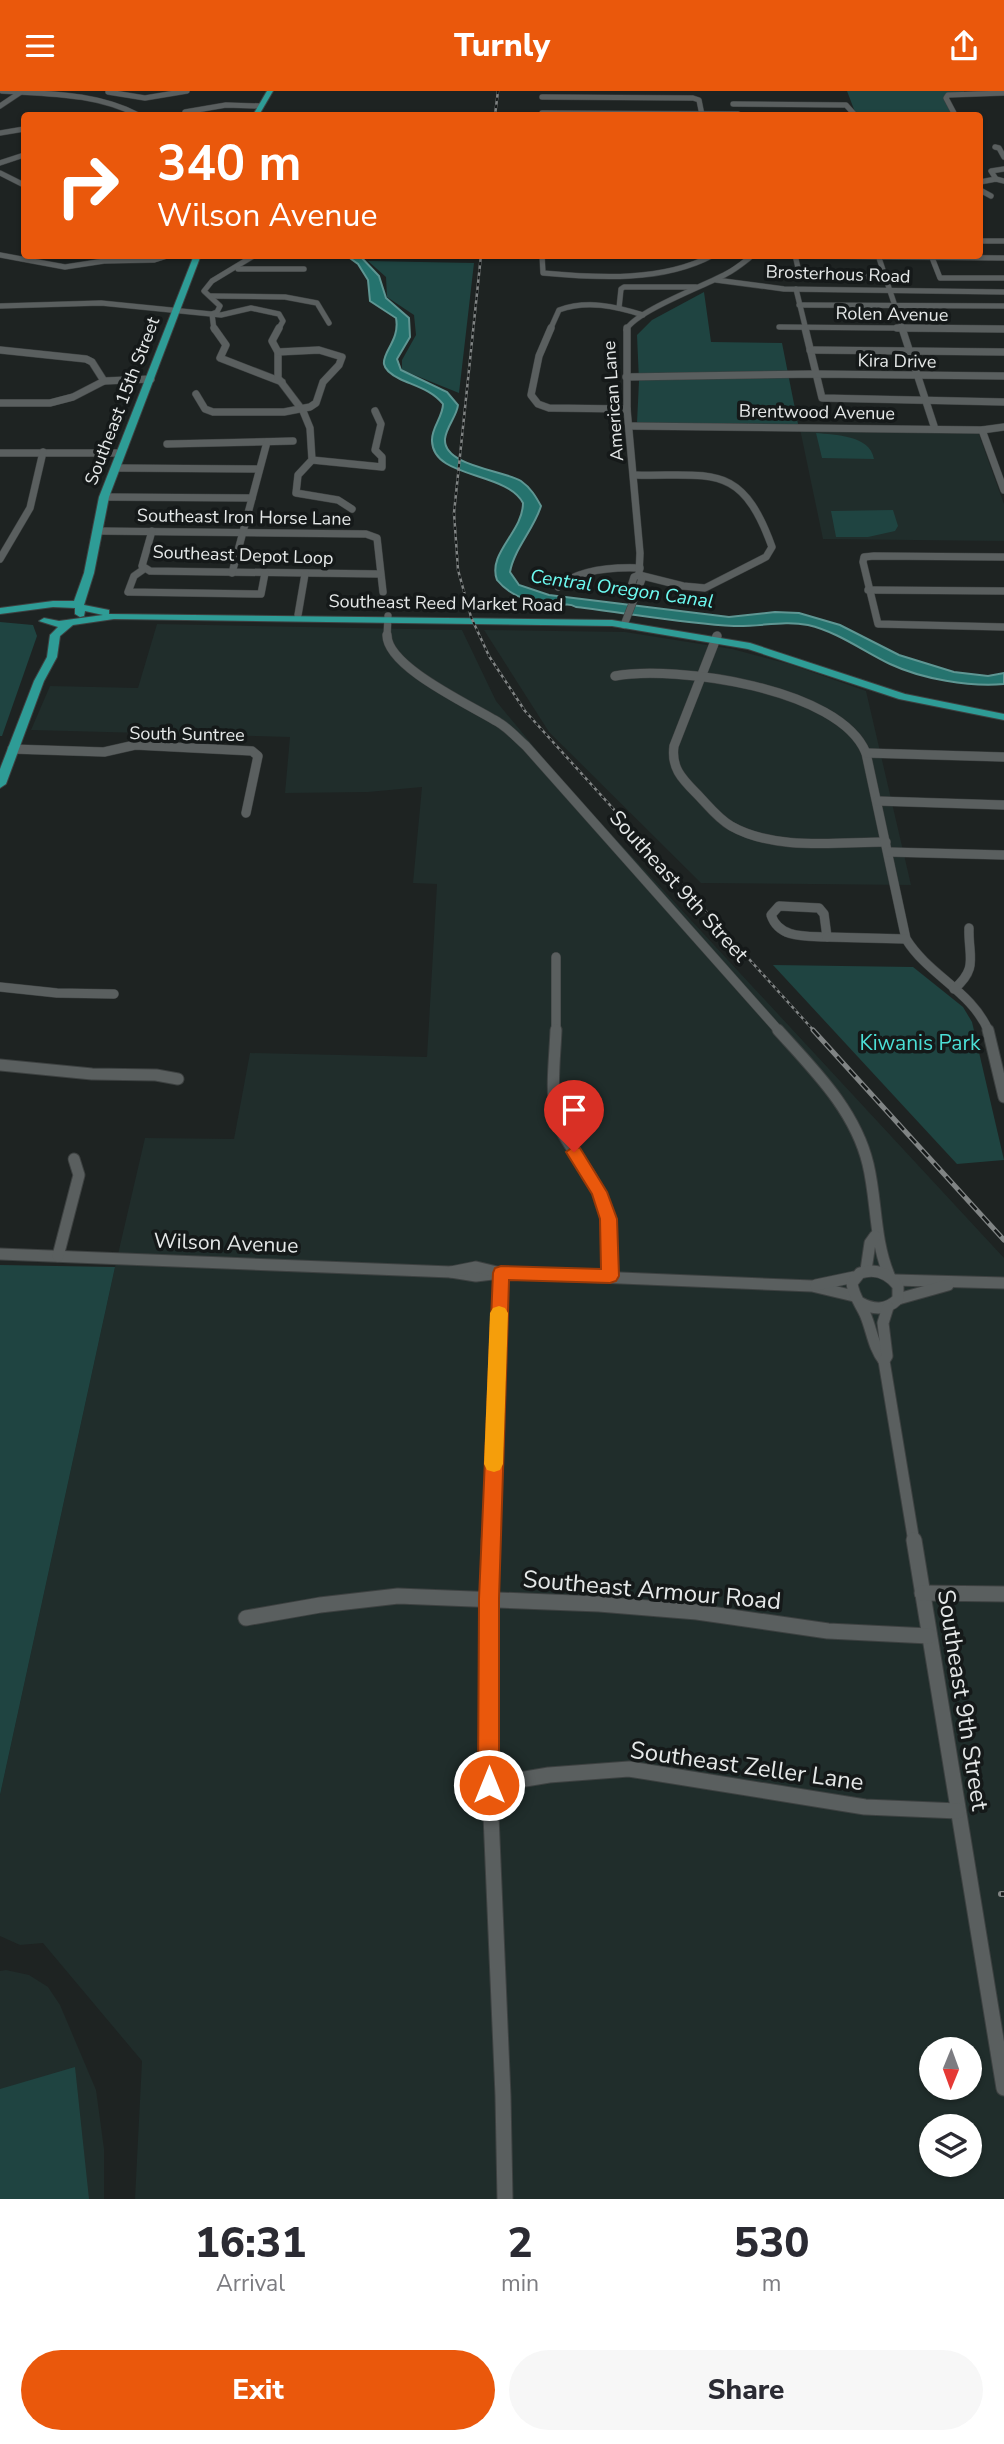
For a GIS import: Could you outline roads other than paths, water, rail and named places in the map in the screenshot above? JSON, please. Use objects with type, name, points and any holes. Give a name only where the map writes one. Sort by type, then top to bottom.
[{"type":"main road","points":[[258,112],[270,92]]},
{"type":"main road","name":"Southeast 15th Street","points":[[0,784],[43,671],[52,657],[57,631],[79,616],[104,497],[196,259]]},
{"type":"main road","name":"Southeast 15th Street","points":[[43,671],[47,639],[44,610],[71,595],[82,571],[91,562]]},
{"type":"main road","name":"Southeast Reed Market Road","points":[[0,614],[71,602],[95,611],[387,619]]},
{"type":"main road","name":"Southeast Reed Market Road","points":[[0,614],[29,614],[43,619],[71,622],[114,616],[625,621],[774,652],[903,697],[1004,715]]},
{"type":"street","points":[[2,91],[95,100],[132,112]]},
{"type":"street","points":[[95,100],[111,92],[145,98],[187,91]]},
{"type":"street","points":[[730,91],[734,112],[846,105],[853,112]]},
{"type":"street","points":[[0,106],[21,92]]},
{"type":"street","points":[[954,112],[947,96],[1000,92],[1004,100]]},
{"type":"street","points":[[542,112],[542,94],[697,99],[700,112]]},
{"type":"street","points":[[185,112],[226,105],[262,103]]},
{"type":"street","points":[[0,133],[21,130]]},
{"type":"street","points":[[995,147],[999,148],[1004,156]]},
{"type":"street","points":[[0,163],[21,156]]},
{"type":"street","points":[[996,179],[991,171],[1004,169]]},
{"type":"street","points":[[0,173],[21,184]]},
{"type":"street","points":[[983,181],[996,179],[1004,181]]},
{"type":"street","points":[[983,192],[991,197]]},
{"type":"street","points":[[983,241],[1004,241]]},
{"type":"street","points":[[0,255],[60,267],[98,259]]},
{"type":"street","points":[[983,258],[1004,258]]},
{"type":"street","points":[[117,259],[154,259]]},
{"type":"street","points":[[212,314],[217,312],[220,306],[204,291],[208,283],[238,269],[250,259]]},
{"type":"street","points":[[542,259],[543,273],[645,274],[687,268],[705,259]]},
{"type":"street","name":"Brosterhous Road","points":[[716,280],[748,259]]},
{"type":"street","points":[[796,259],[800,274],[804,275],[885,277]]},
{"type":"street","points":[[880,259],[935,429]]},
{"type":"street","points":[[932,259],[940,278],[1004,278]]},
{"type":"street","points":[[687,268],[696,272]]},
{"type":"street","points":[[238,269],[304,269]]},
{"type":"street","points":[[627,409],[549,408],[538,404],[531,395],[539,356],[559,310],[589,305],[619,308],[642,315],[716,280]]},
{"type":"street","name":"Brosterhous Road","points":[[716,280],[796,289],[1004,292]]},
{"type":"street","points":[[619,308],[621,289],[624,287],[699,288]]},
{"type":"street","points":[[796,289],[820,396],[824,399],[1004,402]]},
{"type":"street","points":[[210,296],[300,298],[317,303],[330,323]]},
{"type":"street","points":[[0,306],[101,303],[212,314],[230,314],[251,308],[279,314],[283,321],[272,341],[278,352],[278,378],[303,411],[310,428],[312,460],[298,475],[296,493],[311,497],[337,498],[352,509]]},
{"type":"street","points":[[799,305],[1004,306]]},
{"type":"street","points":[[212,314],[214,330],[226,345],[220,358],[282,382]]},
{"type":"street","name":"American Lane","points":[[625,621],[642,579],[639,571],[634,475],[627,409],[625,331],[629,324],[642,315]]},
{"type":"street","name":"Rolen Avenue","points":[[779,327],[1004,329]]},
{"type":"street","points":[[0,350],[24,355],[79,356],[92,363],[104,381]]},
{"type":"street","points":[[810,350],[1004,352]]},
{"type":"street","points":[[196,394],[208,411],[303,411],[316,404],[321,385],[341,363],[342,357],[334,352],[278,352]]},
{"type":"street","name":"Kira Drive","points":[[626,377],[790,374],[1004,376]]},
{"type":"street","points":[[0,403],[50,403],[73,397],[104,381],[151,379]]},
{"type":"street","points":[[312,460],[382,467],[382,457],[375,450],[382,428],[380,414],[375,411]]},
{"type":"street","name":"Brentwood Avenue","points":[[629,426],[982,430],[1004,427]]},
{"type":"street","points":[[982,430],[1004,490]]},
{"type":"street","points":[[167,444],[190,441],[293,442]]},
{"type":"street","points":[[232,573],[267,442]]},
{"type":"street","points":[[0,559],[30,508],[44,452]]},
{"type":"street","points":[[0,453],[120,453]]},
{"type":"street","points":[[115,468],[260,469]]},
{"type":"street","points":[[558,587],[564,580],[578,575],[639,571],[683,586],[705,587],[756,563],[766,557],[772,547],[753,506],[730,481],[634,475]]},
{"type":"street","points":[[104,497],[252,498]]},
{"type":"street","name":"Southeast Iron Horse Lane","points":[[98,531],[374,535],[377,538],[383,592]]},
{"type":"street","name":"Southeast Depot Loop","points":[[152,531],[142,564],[144,569],[380,575]]},
{"type":"street","points":[[1004,557],[864,557],[863,562],[878,624],[1004,627]]},
{"type":"street","points":[[144,569],[134,576],[128,592],[261,594],[265,573]]},
{"type":"street","points":[[298,615],[305,574]]},
{"type":"street","points":[[869,590],[1004,591]]},
{"type":"street","name":"Southeast 9th Street","points":[[387,619],[387,640],[396,657],[416,673],[504,726],[526,746],[826,1084],[846,1110],[863,1148],[870,1174],[874,1236],[892,1278]]},
{"type":"street","points":[[717,638],[674,746],[673,765],[684,781],[728,825],[753,837],[768,839],[1004,855]]},
{"type":"street","points":[[615,676],[627,672],[657,672],[771,691],[836,717],[857,735],[866,754],[906,939],[918,961],[980,1013],[1000,1068],[1004,1097]]},
{"type":"street","name":"South Suntree","points":[[12,749],[104,752],[135,745],[252,751],[258,756],[246,814]]},
{"type":"street","points":[[866,754],[1004,757]]},
{"type":"street","points":[[877,801],[1004,805]]},
{"type":"street","points":[[827,937],[824,914],[819,908],[779,906],[771,915],[773,921],[791,936],[827,937],[906,939]]},
{"type":"street","points":[[954,989],[970,975],[973,968],[968,940],[969,927]]},
{"type":"street","points":[[556,957],[555,1112],[562,1133],[599,1192],[608,1219],[610,1276]]},
{"type":"street","points":[[0,987],[20,986],[58,993],[96,991],[114,994]]},
{"type":"street","points":[[0,1065],[36,1065],[91,1074],[158,1074],[178,1079]]},
{"type":"street","points":[[58,1256],[79,1175],[74,1159]]},
{"type":"street","name":"Southeast 9th Street","points":[[866,1270],[874,1236]]},
{"type":"street","name":"Wilson Avenue","points":[[0,1254],[451,1272],[461,1276],[501,1273],[610,1276],[811,1286],[856,1299]]},
{"type":"street","points":[[958,1282],[873,1309],[856,1299],[852,1283],[854,1277],[866,1270],[892,1278],[1004,1283]]},
{"type":"street","points":[[501,1273],[489,1599],[489,1785],[506,2117],[505,2199]]},
{"type":"street","name":"Wilson Avenue","points":[[811,1286],[854,1277]]},
{"type":"street","points":[[892,1278],[898,1286],[893,1303]]},
{"type":"street","name":"Southeast 9th Street","points":[[856,1299],[867,1316],[878,1354],[884,1361],[1004,2088]]},
{"type":"street","name":"Southeast 9th Street","points":[[884,1361],[887,1356],[883,1320],[893,1303]]},
{"type":"street","points":[[922,1593],[1004,1594]]},
{"type":"street","name":"Southeast Armour Road","points":[[246,1618],[320,1605],[398,1597],[489,1599],[697,1612],[828,1631],[929,1636]]},
{"type":"street","name":"Southeast Zeller Lane","points":[[489,1785],[549,1775],[629,1769],[865,1807],[958,1811]]},
{"type":"water","points":[[351,259],[363,259],[379,276],[386,298],[409,318],[410,337],[397,359],[401,370],[447,392],[458,405],[446,435],[447,448],[463,461],[521,481],[541,506],[512,564],[510,572],[519,585],[549,595],[729,617],[775,612],[799,613],[840,625],[899,655],[954,672],[988,676],[1004,673],[1004,684],[961,683],[916,674],[890,664],[830,632],[808,625],[790,623],[734,626],[694,623],[543,603],[510,592],[497,580],[495,570],[501,551],[518,523],[523,503],[502,485],[457,469],[444,462],[436,453],[432,436],[443,404],[429,392],[389,372],[385,366],[386,353],[394,338],[396,318],[370,301],[368,280],[358,264]]},
{"type":"railway","points":[[495,112],[498,91]]},
{"type":"railway","points":[[481,259],[454,513],[458,570],[471,617],[489,656],[525,711],[815,1032]]},
{"type":"railway","points":[[813,1030],[1004,1240]]},
{"type":"water label","name":"Central Oregon Canal","points":[[622,588]]},
{"type":"park label","name":"Kiwanis Park","points":[[920,1043]]}]
